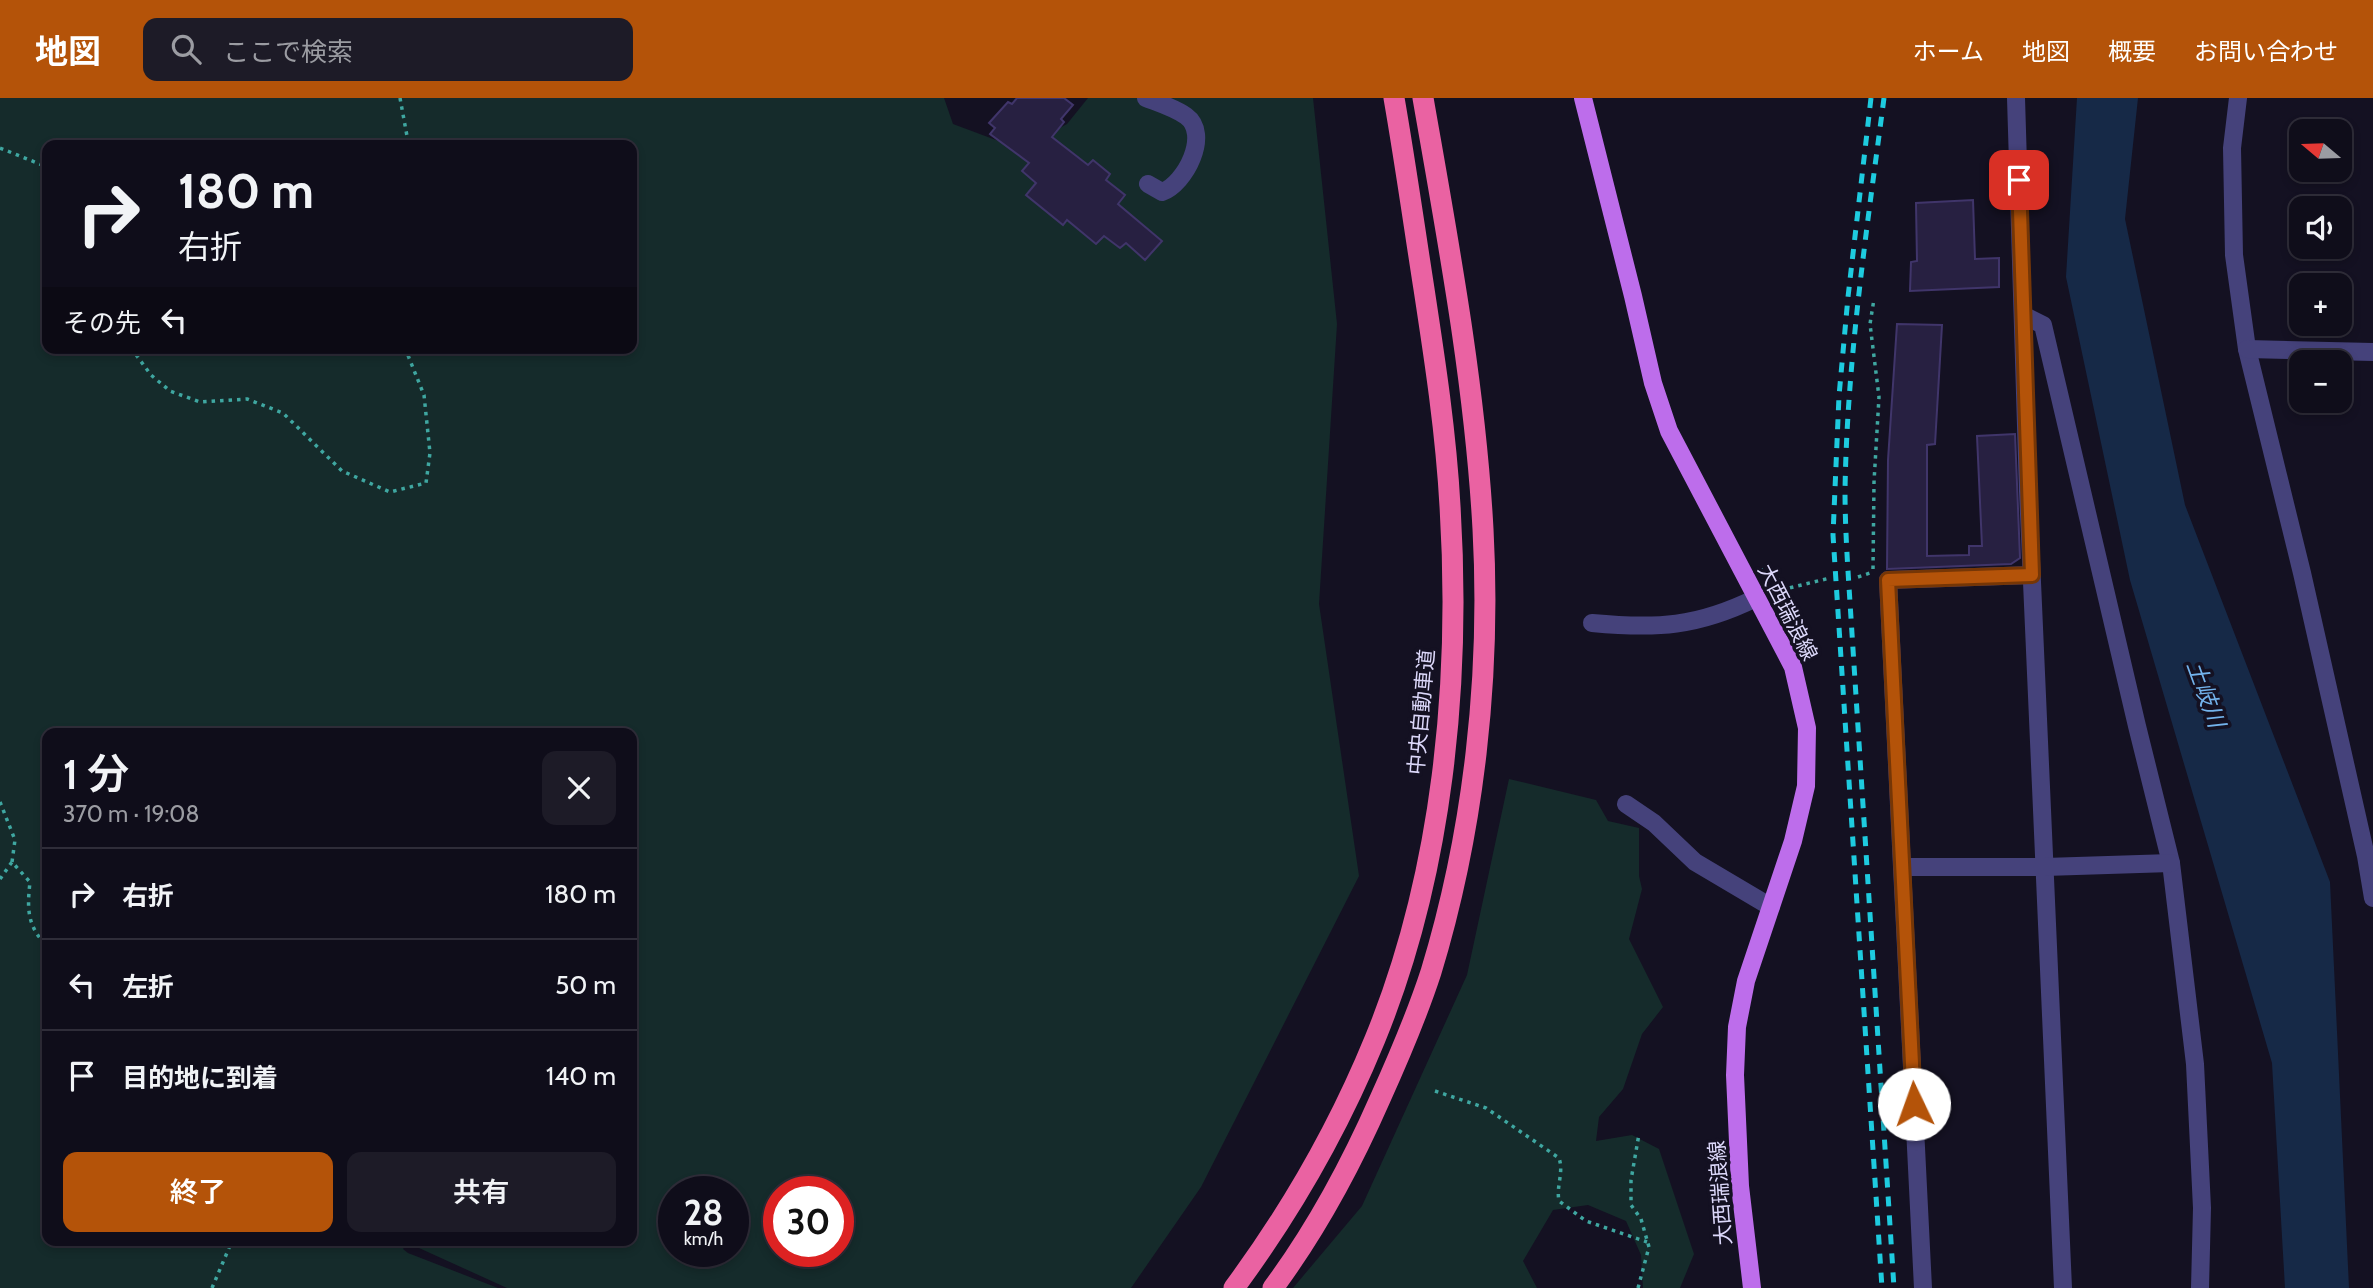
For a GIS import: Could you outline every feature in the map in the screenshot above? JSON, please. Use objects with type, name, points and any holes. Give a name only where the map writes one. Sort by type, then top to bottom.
[{"type":"highway","name":"中央自動車道","points":[[1234,1288],[1294,1199],[1335,1125],[1375,1038],[1407,947],[1432,842],[1447,732],[1453,590],[1445,433],[1394,98]]},
{"type":"highway","points":[[1273,1288],[1321,1214],[1358,1149],[1404,1046],[1430,974],[1451,901],[1467,815],[1481,688],[1484,624],[1483,530],[1455,281],[1423,98]]},
{"type":"main road","name":"大西瑞浪線","points":[[1583,98],[1653,383],[1669,430],[1793,667],[1807,728],[1807,786],[1793,841],[1746,981],[1737,1027],[1735,1075],[1740,1186],[1752,1288]]},
{"type":"street","points":[[1146,98],[1187,116],[1194,124],[1196,135],[1196,145],[1187,169],[1178,183],[1162,192],[1148,184]]},
{"type":"street","points":[[2016,98],[2032,575],[2063,1288]]},
{"type":"street","points":[[2238,98],[2232,148],[2234,255],[2247,349],[2302,573],[2366,856],[2373,898]]},
{"type":"street","points":[[2023,315],[2043,325],[2172,863],[2195,1065],[2202,1208],[2200,1288]]},
{"type":"street","points":[[2247,349],[2373,352]]},
{"type":"street","points":[[1923,1288],[1888,580],[2032,575]]},
{"type":"street","points":[[1592,623],[1637,627],[1683,623],[1709,617],[1756,598]]},
{"type":"street","points":[[1626,804],[1654,823],[1695,862],[1771,907]]},
{"type":"street","points":[[1902,867],[2045,867],[2172,863]]},
{"type":"path","points":[[400,98],[407,140]]},
{"type":"path","points":[[0,148],[42,165]]},
{"type":"path","points":[[1874,299],[1870,324],[1879,397],[1874,482],[1874,572]]},
{"type":"path","points":[[135,354],[151,375],[170,391],[200,402],[247,399],[283,413],[342,471],[390,492],[426,483],[430,453],[424,395],[407,354]]},
{"type":"path","points":[[1745,577],[1770,566],[1785,589],[1830,578]]},
{"type":"path","points":[[0,802],[15,840],[12,862],[0,879]]},
{"type":"path","points":[[12,862],[30,883],[27,906],[35,934],[42,941]]},
{"type":"path","points":[[1435,1091],[1486,1108],[1559,1158],[1562,1167],[1557,1191],[1559,1201],[1586,1221],[1647,1242]]},
{"type":"path","points":[[1638,1288],[1649,1247],[1641,1219],[1631,1205],[1631,1180],[1639,1134]]},
{"type":"path","points":[[212,1288],[230,1246]]},
{"type":"green space","points":[[0,98],[944,98],[953,124],[1020,149],[1067,124],[1088,98],[1313,98],[1337,324],[1319,604],[1359,876],[1201,1187],[1131,1288],[507,1288],[415,1246],[637,1246],[637,728],[42,728],[42,1246],[406,1246],[403,1249],[498,1288],[0,1288]]},
{"type":"green space","points":[[1509,779],[1596,800],[1608,821],[1639,828],[1639,876],[1642,889],[1629,939],[1663,1007],[1642,1034],[1623,1089],[1599,1117],[1596,1141],[1632,1135],[1659,1149],[1694,1254],[1680,1288],[1643,1288],[1641,1255],[1626,1221],[1588,1205],[1553,1210],[1523,1261],[1537,1288],[1293,1288],[1362,1206],[1467,975]]},
{"type":"water","name":"土岐川","points":[[2077,98],[2138,98],[2125,219],[2185,505],[2330,882],[2349,1288],[2285,1288],[2272,1063],[2130,580],[2066,277]]},
{"type":"building","points":[[1017,98],[1064,98],[1073,105],[1061,119],[1064,122],[1052,137],[1088,165],[1093,160],[1110,174],[1106,180],[1125,195],[1118,204],[1162,241],[1145,260],[1126,243],[1120,248],[1104,236],[1096,244],[1067,220],[1063,225],[1026,195],[1036,183],[1022,171],[1029,163],[990,134],[995,128],[989,123],[1008,102],[1012,104]]},
{"type":"building","points":[[1973,200],[1975,259],[1999,258],[1999,287],[1910,291],[1911,262],[1917,261],[1916,203]]},
{"type":"building","points":[[1897,324],[1942,325],[1935,444],[1927,445],[1927,556],[1969,555],[1969,546],[1982,546],[1977,436],[2015,434],[2020,558],[2011,564],[1887,569],[1888,460]]},
{"type":"railway","points":[[1871,98],[1839,396],[1833,535],[1882,1288]]},
{"type":"railway","points":[[1884,98],[1854,343],[1845,503],[1894,1288]]},
{"type":"route","points":[[1914,1104],[1888,580],[2032,575],[2019,180]]}]
